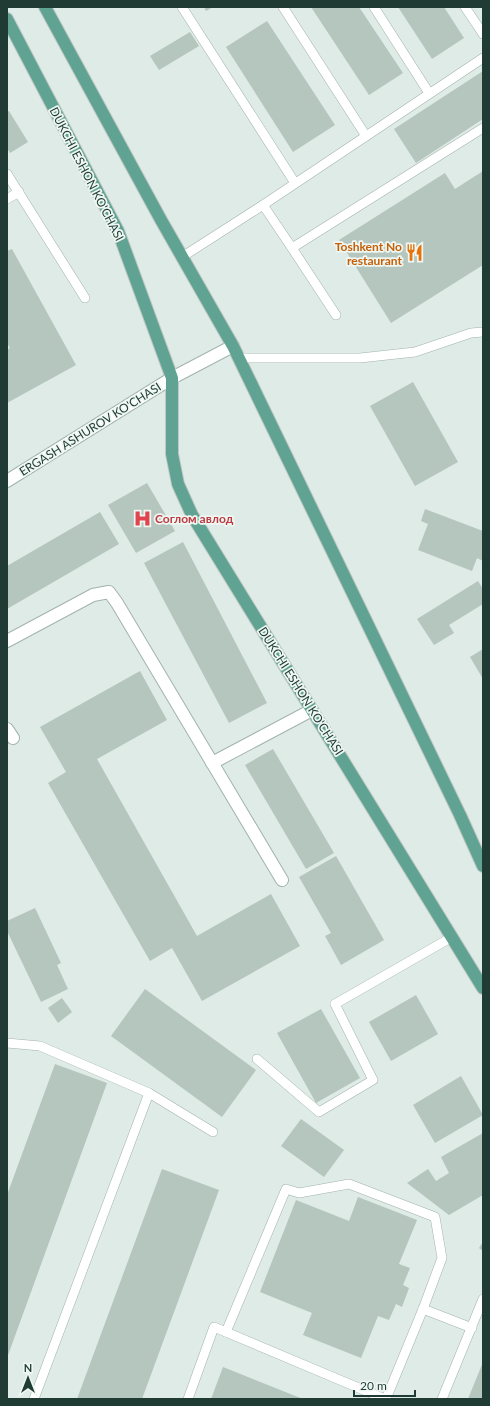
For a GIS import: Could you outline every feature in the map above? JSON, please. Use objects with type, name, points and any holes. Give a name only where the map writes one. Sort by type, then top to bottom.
[{"type":"main road","points":[[45,7],[182,257],[233,346],[483,866]]},
{"type":"main road","name":"DUKCHI ESHON KO'CHASI","points":[[7,19],[118,230],[172,378],[172,454],[178,484],[192,515],[483,988]]},
{"type":"street","points":[[172,378],[233,346]]},
{"type":"street","name":"ERGASH ASHUROV KO'CHASI","points":[[7,481],[172,378]]},
{"type":"street","points":[[7,641],[93,595],[110,592],[282,880]]},
{"type":"street","points":[[212,763],[312,710]]},
{"type":"lane","points":[[182,7],[295,183]]},
{"type":"lane","points":[[283,7],[366,136]]},
{"type":"lane","points":[[374,7],[429,93]]},
{"type":"lane","points":[[465,7],[483,34]]},
{"type":"lane","points":[[182,257],[263,205],[483,58]]},
{"type":"lane","points":[[292,248],[483,128]]},
{"type":"lane","points":[[7,174],[85,298]]},
{"type":"lane","points":[[7,200],[19,192]]},
{"type":"lane","points":[[263,205],[336,315]]},
{"type":"lane","points":[[239,358],[360,358],[415,352],[471,333],[483,332]]},
{"type":"lane","points":[[257,1059],[319,1112],[373,1080],[335,1004],[452,937]]},
{"type":"lane","points":[[7,1043],[40,1046],[148,1093],[213,1132]]},
{"type":"lane","points":[[34,1399],[148,1093]]},
{"type":"lane","points":[[188,1399],[214,1327],[386,1399],[442,1258],[435,1217],[349,1184],[299,1193],[286,1189],[226,1332]]},
{"type":"lane","points":[[442,1399],[483,1298]]},
{"type":"lane","points":[[423,1309],[472,1328]]},
{"type":"building","points":[[204,7],[213,7],[206,11]]},
{"type":"building","points":[[311,7],[359,7],[403,73],[369,95]]},
{"type":"building","points":[[398,7],[444,7],[464,38],[432,59]]},
{"type":"building","points":[[267,21],[335,125],[293,152],[226,47]]},
{"type":"building","points":[[190,32],[199,46],[159,70],[150,56]]},
{"type":"building","points":[[483,71],[483,119],[416,163],[394,129]]},
{"type":"building","points":[[9,111],[28,142],[10,153],[7,148],[7,112]]},
{"type":"building","name":"Toshkent No restaurant","points":[[483,171],[483,265],[391,323],[339,240],[445,173],[455,189]]},
{"type":"building","points":[[12,249],[76,365],[7,403],[7,350],[10,348],[7,343],[7,251]]},
{"type":"building","points":[[413,382],[458,462],[415,486],[370,406]]},
{"type":"building","name":"Соглом авлод","points":[[147,483],[175,531],[136,553],[108,505]]},
{"type":"building","points":[[425,509],[483,531],[483,561],[477,558],[472,571],[418,550],[428,524],[421,521]]},
{"type":"building","points":[[100,512],[119,544],[7,609],[7,566]]},
{"type":"building","points":[[183,542],[267,703],[229,723],[144,563]]},
{"type":"building","points":[[478,581],[483,589],[483,604],[449,625],[454,633],[434,645],[417,619]]},
{"type":"building","points":[[483,649],[483,679],[470,657]]},
{"type":"building","points":[[140,671],[167,720],[97,759],[197,936],[271,894],[300,946],[202,1001],[172,948],[150,961],[48,783],[66,772],[40,727]]},
{"type":"building","points":[[273,749],[334,853],[306,869],[245,765]]},
{"type":"building","points":[[336,856],[384,940],[341,965],[325,936],[331,933],[299,877]]},
{"type":"building","points":[[35,908],[61,963],[57,965],[68,989],[41,1002],[7,931],[7,921]]},
{"type":"building","points":[[145,989],[256,1070],[222,1117],[111,1036]]},
{"type":"building","points":[[416,995],[438,1034],[391,1061],[369,1022]]},
{"type":"building","points":[[62,998],[72,1012],[58,1023],[48,1008]]},
{"type":"building","points":[[321,1009],[360,1078],[316,1103],[277,1033]]},
{"type":"building","points":[[55,1064],[107,1083],[7,1358],[7,1195]]},
{"type":"building","points":[[461,1076],[483,1115],[435,1143],[413,1105]]},
{"type":"building","points":[[301,1119],[344,1150],[324,1177],[281,1146]]},
{"type":"building","points":[[483,1133],[483,1195],[449,1215],[407,1183],[428,1169],[436,1181],[449,1173],[441,1157]]},
{"type":"building","points":[[162,1169],[219,1190],[142,1399],[77,1399]]},
{"type":"building","points":[[358,1197],[417,1220],[399,1264],[410,1268],[403,1285],[409,1288],[402,1307],[396,1304],[389,1320],[378,1316],[361,1358],[303,1335],[312,1313],[260,1292],[296,1200],[349,1221]]},
{"type":"building","points":[[483,1242],[483,1251],[479,1248]]},
{"type":"building","points":[[483,1362],[483,1399],[468,1399]]},
{"type":"building","points":[[223,1367],[303,1399],[211,1399]]},
{"type":"place","name":"Toshkent No restaurant","points":[[415,253]]},
{"type":"place","name":"Соглом авлод","points":[[142,518]]}]
